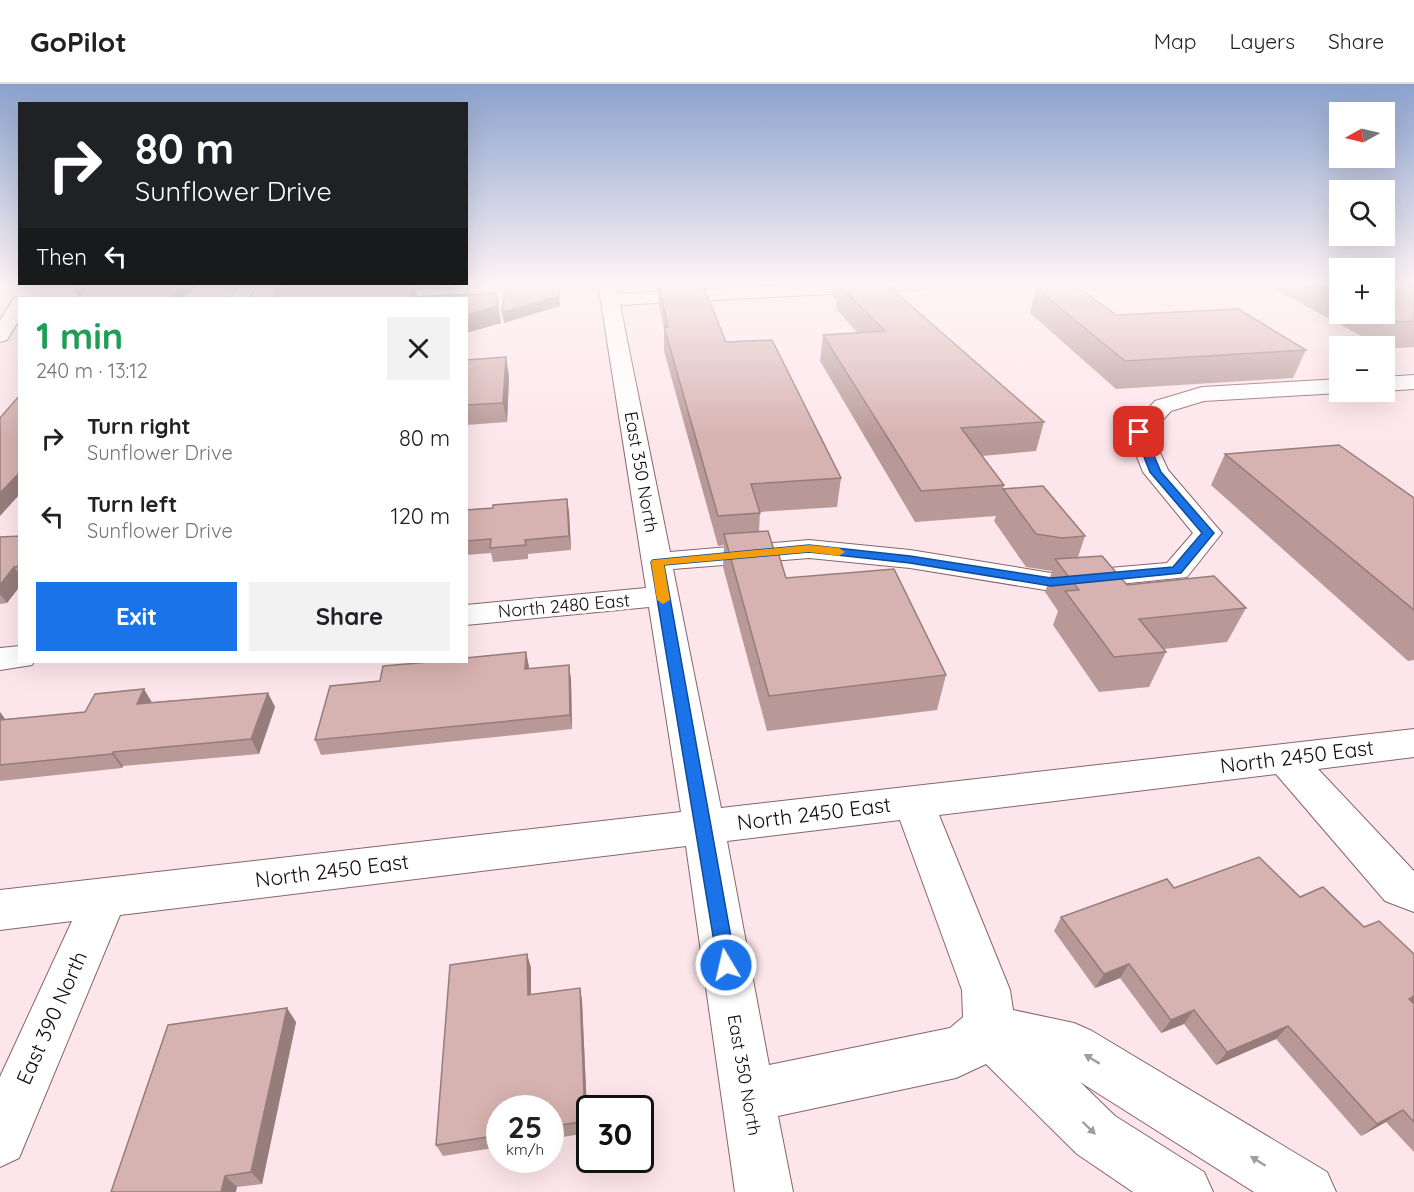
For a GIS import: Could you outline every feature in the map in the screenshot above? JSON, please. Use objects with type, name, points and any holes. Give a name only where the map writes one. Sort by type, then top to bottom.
[{"type":"street","name":"East 350 North","points":[[617,335],[704,826],[764,1192]]},
{"type":"street","points":[[1395,383],[1414,382]]},
{"type":"street","name":"North 2480 East","points":[[468,615],[809,549],[910,560],[1051,582],[1176,571],[1208,533],[1156,472],[1139,432],[1163,406],[1202,394],[1329,387]]},
{"type":"street","points":[[0,659],[18,657]]},
{"type":"street","name":"North 2450 East","points":[[0,910],[1414,743]]},
{"type":"street","points":[[1285,759],[1401,887],[1414,893]]},
{"type":"street","points":[[748,1096],[956,1052],[974,1044],[987,1029],[990,1011],[986,990],[914,802]]},
{"type":"street","name":"East 390 North","points":[[0,1139],[105,897]]},
{"type":"street","points":[[987,1029],[1096,1135],[1184,1192]]},
{"type":"street","points":[[987,1029],[1074,1048],[1307,1192]]},
{"type":"building","points":[[666,335],[723,335],[726,342],[772,340],[841,478],[751,484],[760,513],[718,516]]},
{"type":"building","points":[[823,335],[944,335],[1044,422],[961,428],[1004,485],[921,491]]},
{"type":"building","points":[[1093,335],[1281,335],[1306,350],[1125,361]]},
{"type":"building","points":[[506,357],[503,403],[468,405],[468,360]]},
{"type":"building","points":[[18,397],[18,474],[0,493],[0,418]]},
{"type":"building","points":[[1339,445],[1414,498],[1414,610],[1225,454]]},
{"type":"building","points":[[1043,486],[1085,536],[1062,538],[1036,534],[1003,489]]},
{"type":"building","points":[[567,499],[569,536],[525,540],[526,545],[490,548],[491,539],[468,541],[468,510],[493,508],[493,505]]},
{"type":"building","points":[[768,531],[774,550],[777,549],[786,578],[894,569],[946,675],[769,696],[724,534]]},
{"type":"building","points":[[18,536],[18,566],[14,567],[0,585],[0,537]]},
{"type":"building","points":[[1102,556],[1127,585],[1214,576],[1246,608],[1139,619],[1166,652],[1114,657],[1065,591],[1079,590],[1055,559]]},
{"type":"building","points":[[526,652],[525,669],[569,665],[570,715],[315,740],[330,686],[380,681],[383,666],[468,663],[468,658]]},
{"type":"building","points":[[144,689],[137,704],[268,693],[251,739],[0,765],[0,720],[85,712],[95,694]]},
{"type":"building","points":[[1259,857],[1300,897],[1323,887],[1364,927],[1379,921],[1414,954],[1414,996],[1409,999],[1414,1004],[1414,1122],[1403,1110],[1377,1124],[1288,1026],[1227,1052],[1194,1010],[1171,1020],[1129,964],[1104,974],[1061,917],[1167,879],[1174,888]]},
{"type":"building","points":[[527,954],[528,995],[580,988],[584,1095],[576,1095],[576,1123],[564,1125],[564,1095],[486,1095],[486,1137],[436,1145],[450,965]]},
{"type":"building","points":[[287,1008],[251,1172],[225,1176],[221,1192],[111,1192],[168,1025]]},
{"type":"slow traffic","points":[[663,600],[657,562],[809,549],[839,552]]},
{"type":"route","points":[[726,965],[657,562],[809,549],[910,560],[1051,582],[1176,571],[1208,533],[1156,472],[1139,432]]}]
